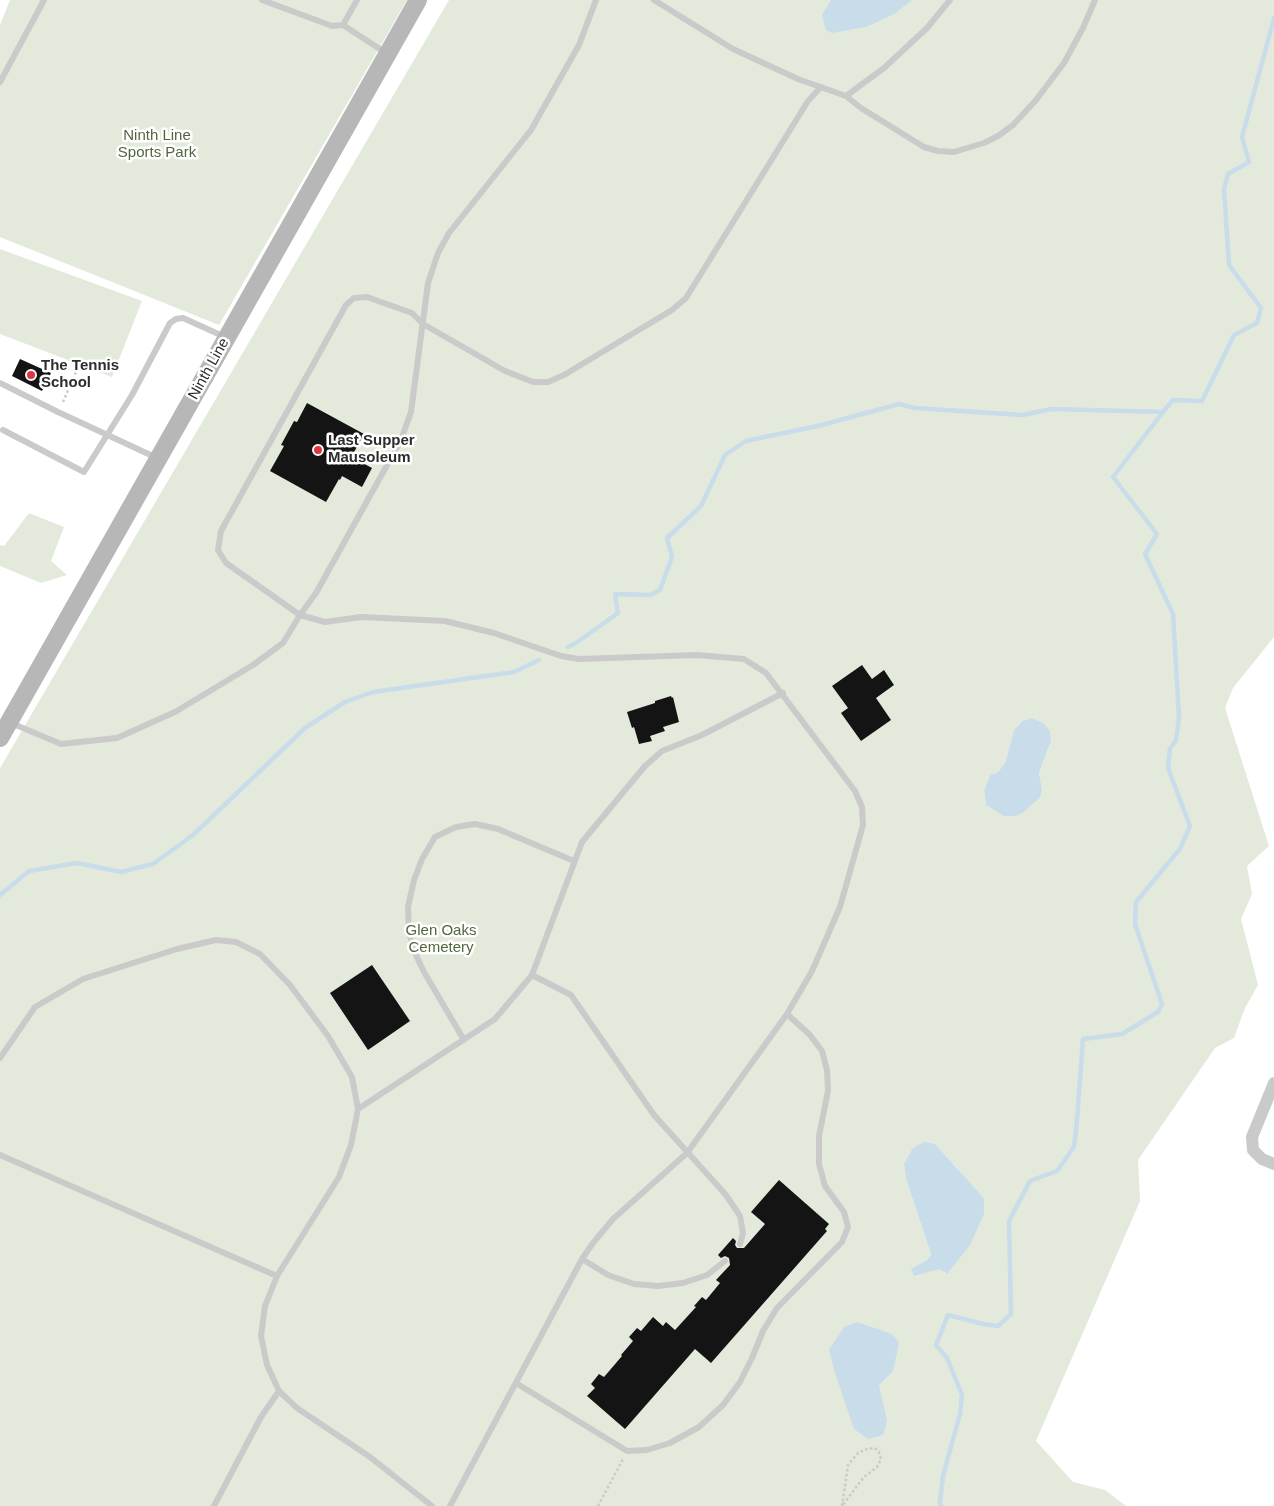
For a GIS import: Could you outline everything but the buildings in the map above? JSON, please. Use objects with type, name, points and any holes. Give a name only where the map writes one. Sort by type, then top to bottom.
[{"type":"main road","name":"Ninth Line","points":[[0,738],[418,0]]},
{"type":"street","points":[[1274,1083],[1252,1137],[1253,1150],[1262,1159],[1274,1164]]},
{"type":"lane","points":[[0,82],[44,0]]},
{"type":"lane","points":[[262,0],[332,26],[343,26],[387,54]]},
{"type":"lane","points":[[343,26],[357,0]]},
{"type":"lane","points":[[9,722],[61,744],[117,738],[175,712],[253,665],[283,643],[316,593],[401,440],[411,412],[428,283],[438,253],[450,233],[531,130],[579,45],[596,0]]},
{"type":"lane","points":[[654,0],[733,49],[798,79],[846,96],[861,108],[924,147],[938,151],[954,152],[984,143],[1013,125],[1036,100],[1064,63],[1083,28],[1095,0]]},
{"type":"lane","points":[[846,96],[884,68],[927,28],[950,0]]},
{"type":"lane","points":[[450,1506],[582,1259],[613,1219],[687,1153],[787,1014],[812,971],[840,907],[863,825],[862,808],[855,791],[783,693],[766,673],[744,659],[698,655],[580,659],[561,656],[494,633],[445,621],[361,617],[325,622],[300,615],[226,563],[218,550],[221,531],[346,305],[354,298],[367,297],[412,313],[422,323],[506,371],[533,382],[548,382],[564,376],[672,310],[686,298],[808,102],[821,87]]},
{"type":"lane","points":[[3,430],[84,472],[132,395],[170,324],[176,319],[183,318],[226,338]]},
{"type":"lane","points":[[0,383],[158,459]]},
{"type":"lane","points":[[358,1109],[495,1019],[532,975],[582,842],[645,766],[662,751],[702,735],[783,693]]},
{"type":"lane","points":[[464,1040],[424,972],[415,953],[409,933],[408,907],[414,880],[422,859],[435,837],[456,827],[475,824],[498,829],[574,861]]},
{"type":"lane","points":[[0,1058],[35,1007],[83,979],[177,948],[216,940],[236,942],[260,954],[266,960],[290,985],[328,1036],[352,1077],[358,1109],[351,1145],[340,1177],[277,1276],[265,1306],[262,1336],[267,1365],[279,1391],[297,1408],[370,1457],[432,1506]]},
{"type":"lane","points":[[532,975],[571,995],[654,1115],[726,1195],[740,1216],[743,1233],[740,1244]]},
{"type":"lane","points":[[516,1383],[627,1451],[647,1450],[670,1443],[699,1427],[723,1405],[740,1382],[777,1308],[842,1242],[848,1227],[844,1212],[825,1186],[818,1164],[819,1136],[828,1091],[827,1070],[822,1051],[810,1035],[787,1014]]},
{"type":"lane","points":[[0,1155],[277,1276]]},
{"type":"lane","points":[[582,1259],[608,1275],[634,1284],[658,1286],[683,1283],[707,1274],[725,1261]]},
{"type":"lane","points":[[214,1506],[261,1418],[279,1391]]},
{"type":"path","points":[[58,412],[78,367]]},
{"type":"path","points":[[875,1448],[881,1458],[877,1467],[864,1477],[842,1506],[848,1464],[858,1453],[875,1448]]},
{"type":"path","points":[[598,1506],[627,1451]]},
{"type":"green space","name":"Ninth Line Sports Park","points":[[10,0],[407,0],[219,325],[0,237],[0,25]]},
{"type":"green space","name":"Glen Oaks Cemetery","points":[[449,0],[1274,0],[1274,637],[1233,688],[1225,708],[1269,846],[1247,866],[1252,894],[1241,919],[1258,985],[1245,1008],[1234,1038],[1215,1048],[1138,1160],[1140,1201],[1036,1441],[1073,1482],[1105,1490],[1126,1506],[0,1506],[0,768]],"holes":[[[1031,718],[1051,741],[1039,773],[1042,789],[986,805],[984,791],[990,775],[998,772],[1005,763],[1014,730],[1022,721]],[[935,1144],[984,1198],[984,1214],[946,1274],[940,1269],[912,1269],[927,1260],[931,1254],[906,1179],[904,1164]]]},
{"type":"green space","points":[[0,249],[142,301],[112,377],[0,334]]},
{"type":"green space","points":[[29,513],[64,527],[51,561],[67,575],[41,583],[0,566],[0,545],[4,546]]},
{"type":"water","points":[[831,0],[912,0],[894,14],[866,27],[832,33],[826,30],[822,15]]},
{"type":"water","points":[[1031,718],[1043,723],[1050,731],[1051,741],[1039,773],[1042,789],[1040,797],[1024,812],[1016,816],[1004,816],[986,805],[984,791],[990,775],[998,772],[1005,763],[1014,730],[1022,721]]},
{"type":"water","points":[[924,1142],[935,1144],[984,1198],[984,1214],[970,1245],[947,1274],[939,1269],[914,1276],[911,1269],[927,1260],[931,1254],[906,1179],[904,1164],[913,1148]]},
{"type":"water","points":[[857,1322],[892,1334],[899,1343],[893,1371],[879,1385],[887,1421],[883,1435],[868,1439],[854,1429],[829,1350],[844,1327]]},
{"type":"waterway","points":[[941,1506],[943,1476],[960,1414],[962,1395],[947,1358],[936,1345],[948,1315],[998,1326],[1011,1314],[1009,1221],[1030,1181],[1057,1171],[1074,1147],[1083,1039],[1122,1034],[1158,1012],[1162,1004],[1135,924],[1136,902],[1180,849],[1190,826],[1168,768],[1170,749],[1176,740],[1179,718],[1173,614],[1145,554],[1157,534],[1113,477],[1173,400],[1202,401],[1234,335],[1257,323],[1261,308],[1229,265],[1224,189],[1228,174],[1249,162],[1242,137],[1274,18]]},
{"type":"waterway","points":[[568,647],[618,613],[615,594],[650,595],[660,590],[672,557],[667,538],[701,506],[725,455],[746,441],[822,425],[899,404],[915,408],[1022,415],[1052,409],[1163,412]]},
{"type":"waterway","points":[[0,895],[29,871],[77,863],[121,872],[153,864],[193,835],[305,728],[345,702],[373,692],[514,672],[539,660]]},
{"type":"place","name":"The Tennis School","points":[[31,375]]},
{"type":"place","name":"Last Supper Mausoleum","points":[[318,450]]}]
